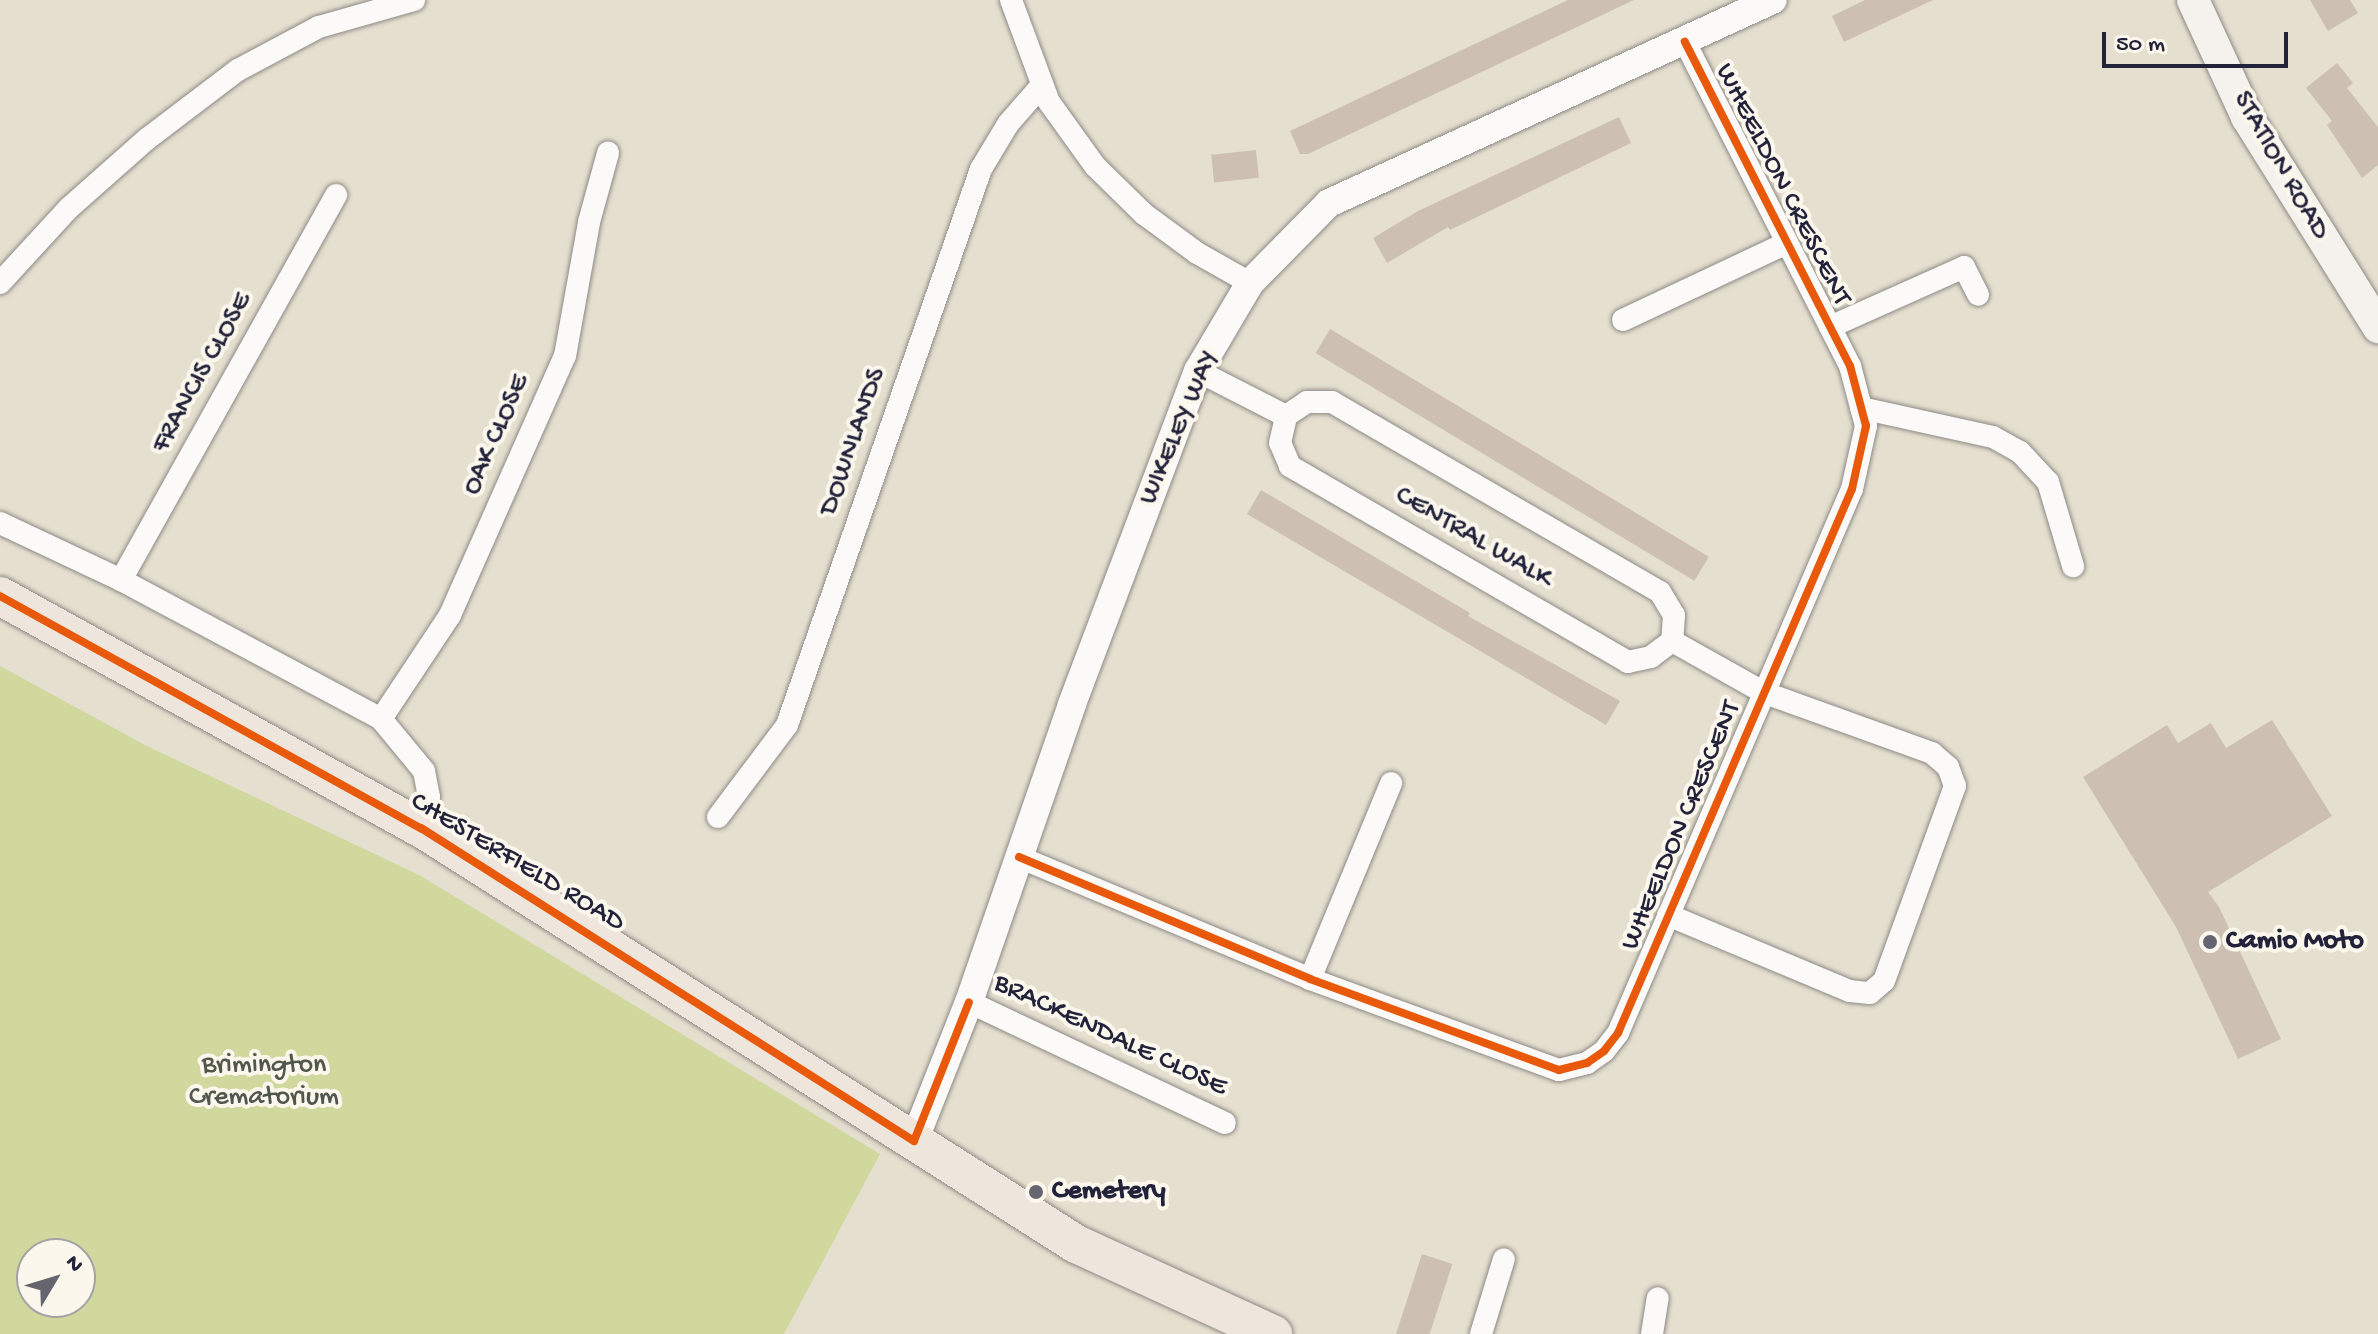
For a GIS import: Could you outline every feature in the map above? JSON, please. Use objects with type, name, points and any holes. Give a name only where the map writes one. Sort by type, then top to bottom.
[{"type":"highway","name":"CHESTERFIELD ROAD","points":[[0,596],[421,828],[1076,1244],[1273,1334]]},
{"type":"main road","name":"STATION ROAD","points":[[2193,0],[2247,117],[2378,327]]},
{"type":"street","points":[[0,283],[69,208],[147,139],[238,70],[319,27],[365,7],[414,0]]},
{"type":"street","points":[[1011,0],[1049,102],[1095,166],[1144,214],[1197,253],[1250,283]]},
{"type":"street","name":"WIKELEY WAY","points":[[914,1141],[969,1002],[1072,704],[1198,371],[1250,283],[1329,203],[1685,42],[1760,3]]},
{"type":"street","name":"WHEELDON CRESCENT","points":[[1019,857],[1310,979],[1559,1070],[1587,1063],[1604,1051],[1618,1033],[1852,489],[1866,426],[1850,366],[1685,42]]},
{"type":"street","name":"DOWNLANDS","points":[[718,817],[787,725],[981,169],[1008,124],[1042,85]]},
{"type":"street","name":"OAK CLOSE","points":[[381,719],[450,615],[565,356],[589,222],[608,153]]},
{"type":"street","name":"FRANCIS CLOSE","points":[[121,580],[336,195]]},
{"type":"street","points":[[1623,320],[1787,243]]},
{"type":"street","points":[[1830,327],[1964,267],[1978,295]]},
{"type":"street","points":[[1198,371],[1286,416]]},
{"type":"street","name":"CENTRAL WALK","points":[[1307,402],[1332,402],[1660,592],[1674,615],[1672,641],[1651,657],[1628,662],[1290,466],[1280,443],[1286,416],[1307,402]]},
{"type":"street","points":[[1861,408],[1993,437],[2020,452],[2048,482],[2073,566]]},
{"type":"street","name":"CHESTERFIELD ROAD","points":[[0,523],[121,580],[381,719],[424,771],[429,797],[421,828]]},
{"type":"street","points":[[1668,915],[1850,991],[1870,993],[1884,981],[1955,786],[1948,767],[1932,753],[1763,692],[1672,641]]},
{"type":"street","points":[[1310,979],[1391,783]]},
{"type":"street","name":"BRACKENDALE CLOSE","points":[[969,1002],[1225,1123]]},
{"type":"street","points":[[1481,1334],[1504,1259]]},
{"type":"street","points":[[1652,1334],[1658,1298]]},
{"type":"green space","name":"Brimington Crematorium","points":[[0,666],[145,745],[419,875],[880,1154],[784,1334],[0,1334]]},
{"type":"building","points":[[1568,0],[1634,0],[1308,154],[1300,154],[1290,131]]},
{"type":"building","points":[[1865,0],[1933,0],[1844,42],[1832,16]]},
{"type":"building","points":[[2310,0],[2350,0],[2358,13],[2328,31]]},
{"type":"building","points":[[2337,63],[2353,83],[2347,88],[2378,127],[2378,165],[2362,178],[2327,125],[2332,121],[2306,88]]},
{"type":"building","points":[[1619,117],[1631,143],[1450,230],[1448,227],[1387,263],[1373,238],[1418,211]]},
{"type":"building","points":[[1256,150],[1259,178],[1214,183],[1211,155]]},
{"type":"building","points":[[1330,329],[1709,557],[1694,581],[1316,353]]},
{"type":"building","points":[[1261,490],[1470,613],[1468,616],[1620,701],[1606,725],[1247,514]]},
{"type":"building","points":[[2272,720],[2332,816],[2208,892],[2219,907],[2281,1039],[2238,1059],[2176,927],[2083,777],[2167,725],[2178,743],[2211,723],[2226,748]]},
{"type":"building","points":[[1422,1254],[1452,1264],[1430,1334],[1396,1334]]},
{"type":"cycle path","points":[[1019,857],[1310,979],[1559,1070],[1587,1063],[1604,1051],[1618,1033],[1852,489],[1866,426],[1850,366],[1685,42]]},
{"type":"cycle path","points":[[0,596],[421,828],[914,1141],[969,1002]]},
{"type":"place","name":"Camio Moto","points":[[2210,942]]},
{"type":"place","name":"Cemetery","points":[[1036,1192]]}]
